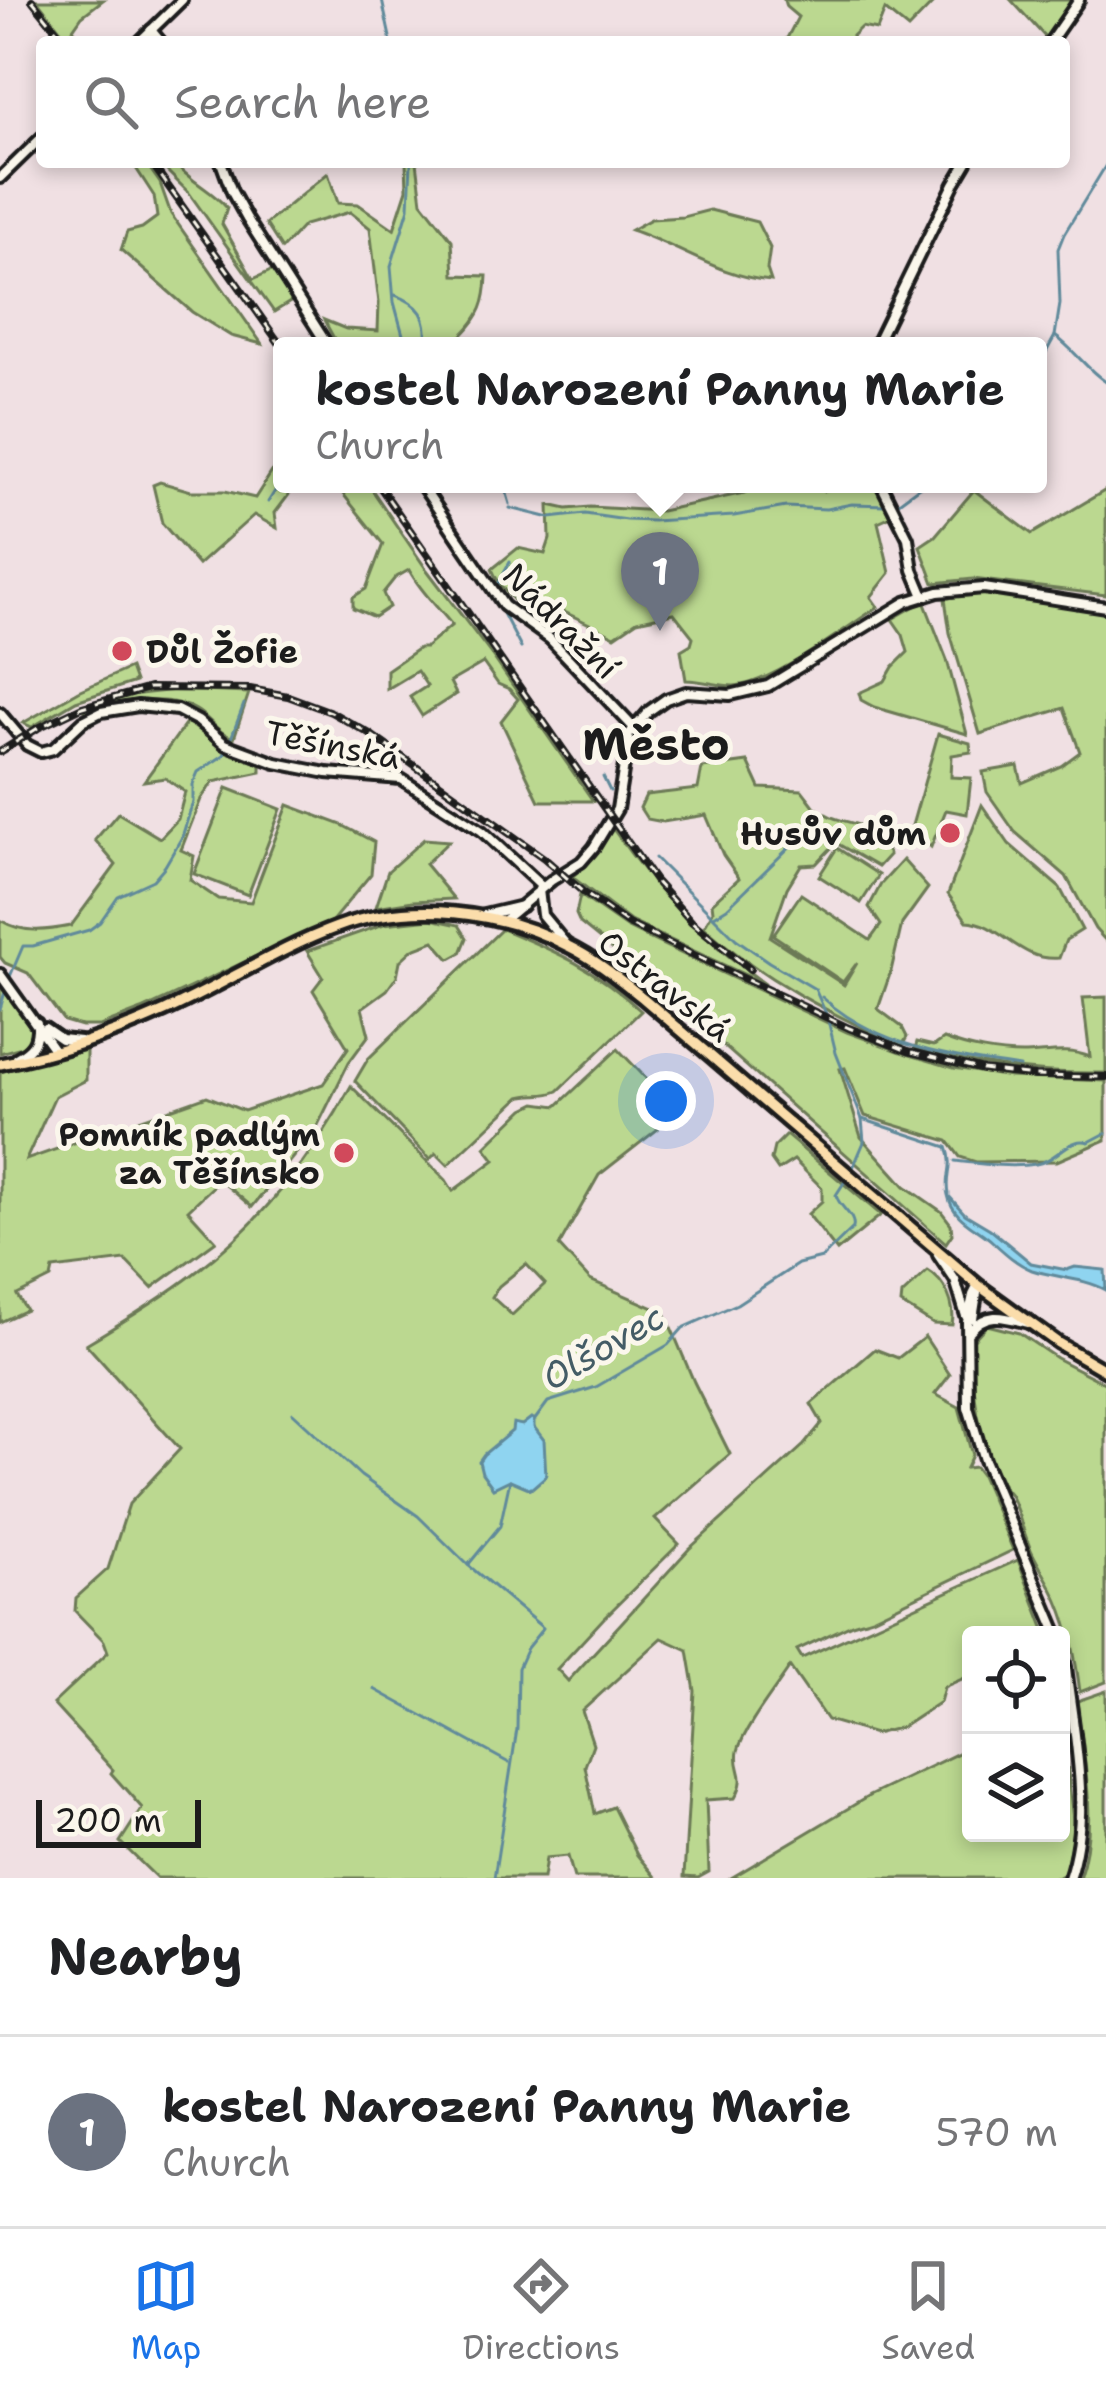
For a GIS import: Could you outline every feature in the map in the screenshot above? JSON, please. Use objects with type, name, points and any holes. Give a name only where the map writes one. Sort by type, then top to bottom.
[{"type":"main road","name":"Ostravská","points":[[4,1063],[88,1041],[169,1009],[340,926],[400,913],[478,915],[503,921],[567,945],[602,967],[978,1286],[1106,1372]]},
{"type":"street","points":[[145,36],[182,0]]},
{"type":"street","points":[[1054,36],[1079,0]]},
{"type":"street","points":[[151,30],[156,36]]},
{"type":"street","points":[[0,178],[36,143]]},
{"type":"street","points":[[223,168],[247,219],[322,337]]},
{"type":"street","points":[[879,337],[964,168]]},
{"type":"street","name":"Nádražní","points":[[427,493],[504,606],[550,639],[633,727]]},
{"type":"street","points":[[885,493],[908,538],[913,570],[924,596]]},
{"type":"street","points":[[503,921],[581,862],[620,798],[626,742],[633,727],[673,695],[730,694],[768,686],[888,613],[924,596],[958,589],[984,588],[1106,607]]},
{"type":"street","name":"Těšínská","points":[[0,713],[27,745],[41,752],[53,749],[83,721],[101,712],[154,706],[188,714],[230,746],[276,763],[401,779],[493,839],[540,889],[542,915],[567,945]]},
{"type":"street","points":[[478,915],[524,906]]},
{"type":"street","points":[[0,974],[55,1051]]},
{"type":"street","points":[[37,1022],[61,1039],[88,1041]]},
{"type":"street","points":[[4,1063],[32,1047],[38,1036],[37,1022]]},
{"type":"street","points":[[921,1236],[955,1280],[968,1330]]},
{"type":"street","points":[[978,1286],[968,1330],[966,1390],[972,1426],[1054,1626]]},
{"type":"street","points":[[968,1330],[994,1316],[1030,1323]]},
{"type":"street","points":[[1069,1878],[1081,1829],[1070,1704]]},
{"type":"green space","points":[[37,0],[103,0],[73,29],[78,36],[65,36]]},
{"type":"green space","points":[[784,0],[936,0],[908,29],[885,10],[877,30],[861,27],[852,36],[788,36],[798,17]]},
{"type":"green space","points":[[1011,0],[1075,0],[1051,36],[1044,36]]},
{"type":"green space","points":[[136,168],[149,168],[171,214],[262,344],[231,336],[192,312],[121,250],[127,232],[157,217],[154,196]]},
{"type":"green space","points":[[164,168],[180,168],[227,208],[222,224],[253,279],[273,270],[295,299],[274,312],[189,193]]},
{"type":"green space","points":[[406,168],[418,168],[422,202],[452,240],[454,275],[487,276],[481,308],[462,337],[333,337],[324,320],[346,329],[378,331],[370,228],[350,212],[304,225],[282,249],[266,224],[328,173],[338,203],[358,204],[394,229],[407,189]]},
{"type":"green space","points":[[710,210],[757,222],[770,248],[767,269],[771,281],[717,267],[631,230],[651,219]]},
{"type":"green space","points":[[273,470],[273,493],[290,493],[275,513],[277,528],[254,515],[198,565],[162,523],[153,485],[160,482],[191,491],[225,491],[255,498]]},
{"type":"green space","points":[[1106,490],[1106,595],[973,579],[934,583],[920,546],[935,536],[971,493],[978,493],[1032,534]]},
{"type":"green space","points":[[342,493],[374,493],[593,801],[539,801],[501,721],[518,699],[498,684],[483,663],[450,682],[456,694],[422,716],[410,697],[427,686],[417,671],[387,689],[387,670],[452,625],[409,570],[383,593],[389,607],[374,617],[353,608],[353,597],[366,589],[383,544]]},
{"type":"green space","points":[[744,493],[882,493],[893,515],[878,522],[890,573],[871,597],[878,607],[787,666],[749,683],[728,686],[686,680],[681,650],[693,637],[674,613],[637,621],[615,636],[560,610],[552,628],[509,596],[492,569],[518,548],[545,554],[550,539],[549,505],[661,511]]},
{"type":"green space","points":[[973,592],[1106,612],[1106,941],[1066,876],[1015,832],[987,792],[983,772],[1018,766],[1022,783],[1080,752],[1064,708],[980,734],[950,633],[945,599]]},
{"type":"green space","points":[[924,601],[947,660],[967,734],[861,700],[859,693],[885,681],[908,652],[892,619]]},
{"type":"green space","points":[[130,668],[135,682],[76,701],[32,727],[23,723],[79,691]]},
{"type":"green space","points":[[176,690],[249,693],[234,738],[196,710],[170,702],[141,701],[83,710],[130,695]]},
{"type":"green space","points":[[187,722],[234,755],[261,764],[261,772],[213,782],[201,799],[181,850],[194,856],[190,880],[218,899],[251,902],[288,805],[374,842],[371,874],[332,921],[100,1026],[64,1021],[28,973],[0,957],[0,920],[35,930],[71,926],[116,865],[95,840],[118,813],[160,838],[178,819],[185,792],[165,778],[144,781]]},
{"type":"green space","points":[[938,734],[970,743],[971,752],[952,755],[951,777],[971,778],[967,814],[946,810],[931,847],[911,829]]},
{"type":"green space","points":[[748,762],[760,788],[802,790],[826,814],[865,827],[889,855],[878,867],[836,843],[816,864],[801,865],[787,888],[770,937],[844,985],[857,963],[843,982],[773,935],[801,894],[870,940],[881,925],[869,907],[881,884],[903,860],[928,888],[902,924],[878,1009],[902,1027],[907,1037],[902,1046],[798,994],[704,927],[712,903],[739,878],[706,815],[663,822],[647,819],[640,808],[646,795],[698,789],[702,768]]},
{"type":"green space","points":[[227,788],[281,809],[248,895],[194,874]]},
{"type":"green space","points":[[982,805],[1009,844],[1060,888],[1082,930],[1066,940],[1059,958],[1033,954],[990,928],[967,921],[948,894]]},
{"type":"green space","points":[[613,829],[682,914],[765,984],[630,921],[572,877],[595,856]]},
{"type":"green space","points":[[424,839],[449,841],[425,864],[454,899],[376,907],[388,871]]},
{"type":"green space","points":[[837,848],[879,875],[861,903],[819,876]]},
{"type":"green space","points":[[580,895],[646,937],[847,1032],[907,1054],[1010,1077],[1106,1081],[1106,1140],[1057,1161],[976,1162],[960,1157],[948,1141],[865,1116],[845,1068],[840,1069],[861,1137],[905,1186],[941,1211],[951,1224],[946,1243],[580,923],[576,914]]},
{"type":"green space","points":[[431,919],[459,925],[467,938],[461,953],[450,959],[434,941],[413,949],[400,961],[387,990],[362,1008],[369,1035],[349,1062],[316,1129],[252,1207],[220,1180],[188,1210],[216,1241],[152,1288],[125,1260],[53,1269],[51,1278],[17,1295],[26,1310],[0,1322],[0,1072],[86,1050],[86,1080],[55,1096],[26,1160],[207,1096],[244,1111],[323,1084],[348,1048],[313,990],[323,977],[307,951],[384,924]]},
{"type":"green space","points":[[502,929],[576,963],[641,1011],[558,1091],[520,1097],[448,1165],[436,1153],[430,1159],[355,1081],[368,1059]]},
{"type":"green space","points":[[0,986],[30,1023],[31,1037],[22,1047],[0,1053]]},
{"type":"green space","points":[[1106,997],[1106,1073],[1009,1068],[915,1049],[917,1042],[934,1046],[944,1039],[1002,1053],[1064,1052],[1090,1057],[1083,998]]},
{"type":"green space","points":[[618,1049],[662,1095],[645,1109],[658,1129],[599,1175],[559,1246],[590,1280],[665,1313],[730,1454],[655,1519],[679,1544],[557,1669],[568,1681],[689,1549],[804,1445],[822,1423],[811,1404],[875,1349],[898,1358],[925,1337],[950,1375],[935,1394],[959,1407],[972,1455],[966,1468],[975,1467],[981,1475],[1013,1550],[797,1650],[802,1658],[1018,1560],[1044,1626],[962,1626],[962,1679],[944,1687],[940,1702],[902,1727],[875,1734],[827,1720],[790,1667],[741,1742],[737,1758],[741,1783],[735,1798],[706,1800],[709,1872],[698,1878],[684,1877],[695,1691],[688,1650],[662,1638],[582,1711],[593,1744],[585,1766],[595,1814],[613,1807],[637,1855],[656,1878],[574,1878],[568,1856],[546,1858],[543,1878],[157,1878],[120,1842],[142,1808],[53,1704],[108,1652],[104,1641],[75,1611],[76,1598],[108,1569],[129,1504],[180,1449],[86,1344],[183,1282],[242,1233],[302,1163],[351,1086],[453,1191],[495,1160],[485,1147],[536,1103],[557,1106]],"holes":[[[526,1264],[545,1284],[512,1315],[492,1297]]]},
{"type":"green space","points":[[786,1135],[881,1215],[837,1251],[808,1214],[822,1201],[822,1188],[794,1160],[778,1170],[771,1160],[774,1147]]},
{"type":"green space","points":[[928,1271],[948,1294],[952,1325],[933,1324],[901,1304],[902,1295]]},
{"type":"green space","points":[[987,1325],[1019,1333],[1106,1384],[1106,1682],[1080,1692],[1070,1626],[1032,1552],[982,1432],[973,1340]]},
{"type":"green space","points":[[1106,1691],[1106,1878],[1079,1878],[1089,1813],[1077,1701]]},
{"type":"green space","points":[[962,1751],[962,1842],[1070,1842],[1070,1792],[1074,1830],[1065,1874],[1056,1878],[731,1878],[869,1796]]},
{"type":"water","points":[[948,1195],[965,1214],[1031,1263],[1105,1270],[1106,1290],[1021,1265],[960,1217]]},
{"type":"water","points":[[531,1418],[544,1440],[546,1476],[531,1489],[510,1480],[493,1488],[479,1461],[512,1431],[513,1423],[522,1425]]},
{"type":"waterway","points":[[382,0],[390,36]]},
{"type":"waterway","points":[[1055,336],[1060,304],[1058,249],[1106,165]]},
{"type":"waterway","points":[[404,337],[391,266],[409,208],[411,168]]},
{"type":"waterway","points":[[395,295],[421,313],[426,337]]},
{"type":"waterway","points":[[1047,351],[1055,336],[1106,382]]},
{"type":"waterway","points":[[268,502],[274,493]]},
{"type":"waterway","points":[[507,493],[510,504]]},
{"type":"waterway","points":[[896,504],[911,493]]},
{"type":"waterway","points":[[510,508],[550,518],[585,514],[653,521],[786,507],[887,505]]},
{"type":"waterway","points":[[495,590],[510,562]]},
{"type":"waterway","points":[[495,598],[521,648]]},
{"type":"waterway","points":[[230,741],[244,704]]},
{"type":"waterway","points":[[9,979],[23,946],[89,930],[118,896],[153,880],[182,837],[198,772],[226,750]]},
{"type":"waterway","points":[[603,777],[610,791]]},
{"type":"waterway","points":[[714,916],[805,832]]},
{"type":"waterway","points":[[655,858],[736,939],[815,989],[862,1119],[947,1147],[949,1194]]},
{"type":"waterway","points":[[0,1009],[6,988]]},
{"type":"waterway","points":[[822,997],[866,1027],[915,1047],[1020,1067]]},
{"type":"waterway","name":"Olšovec","points":[[852,1170],[864,1142],[862,1119]]},
{"type":"waterway","points":[[955,1161],[1036,1164],[1075,1142],[1089,1142],[1106,1133]]},
{"type":"waterway","name":"Olšovec","points":[[534,1421],[548,1402],[596,1387],[668,1345],[683,1328],[737,1304],[798,1264],[822,1258],[853,1228],[836,1195],[847,1178]]},
{"type":"waterway","points":[[293,1413],[361,1476],[418,1516],[468,1565]]},
{"type":"waterway","name":"Olšovec","points":[[494,1878],[517,1729],[518,1668],[543,1628],[468,1565],[500,1526],[510,1480]]},
{"type":"waterway","points":[[374,1689],[509,1763]]},
{"type":"railway","points":[[32,0],[61,36]]},
{"type":"railway","points":[[155,168],[275,337]]},
{"type":"railway","points":[[384,493],[655,881],[692,922],[750,969]]},
{"type":"railway","points":[[0,752],[82,707],[149,688],[250,689],[288,696],[370,734],[628,924],[849,1028],[908,1051],[983,1070],[1106,1077]]},
{"type":"place","name":"kostel Narození Panny Marie","points":[[660,631]]},
{"type":"place","name":"Důl Žofie","points":[[122,651]]},
{"type":"place","name":"Husův dům","points":[[950,833]]},
{"type":"place","name":"Pomník padlým za Těšínsko","points":[[344,1153]]},
{"type":"district","name":"Město","points":[[656,744]]}]
